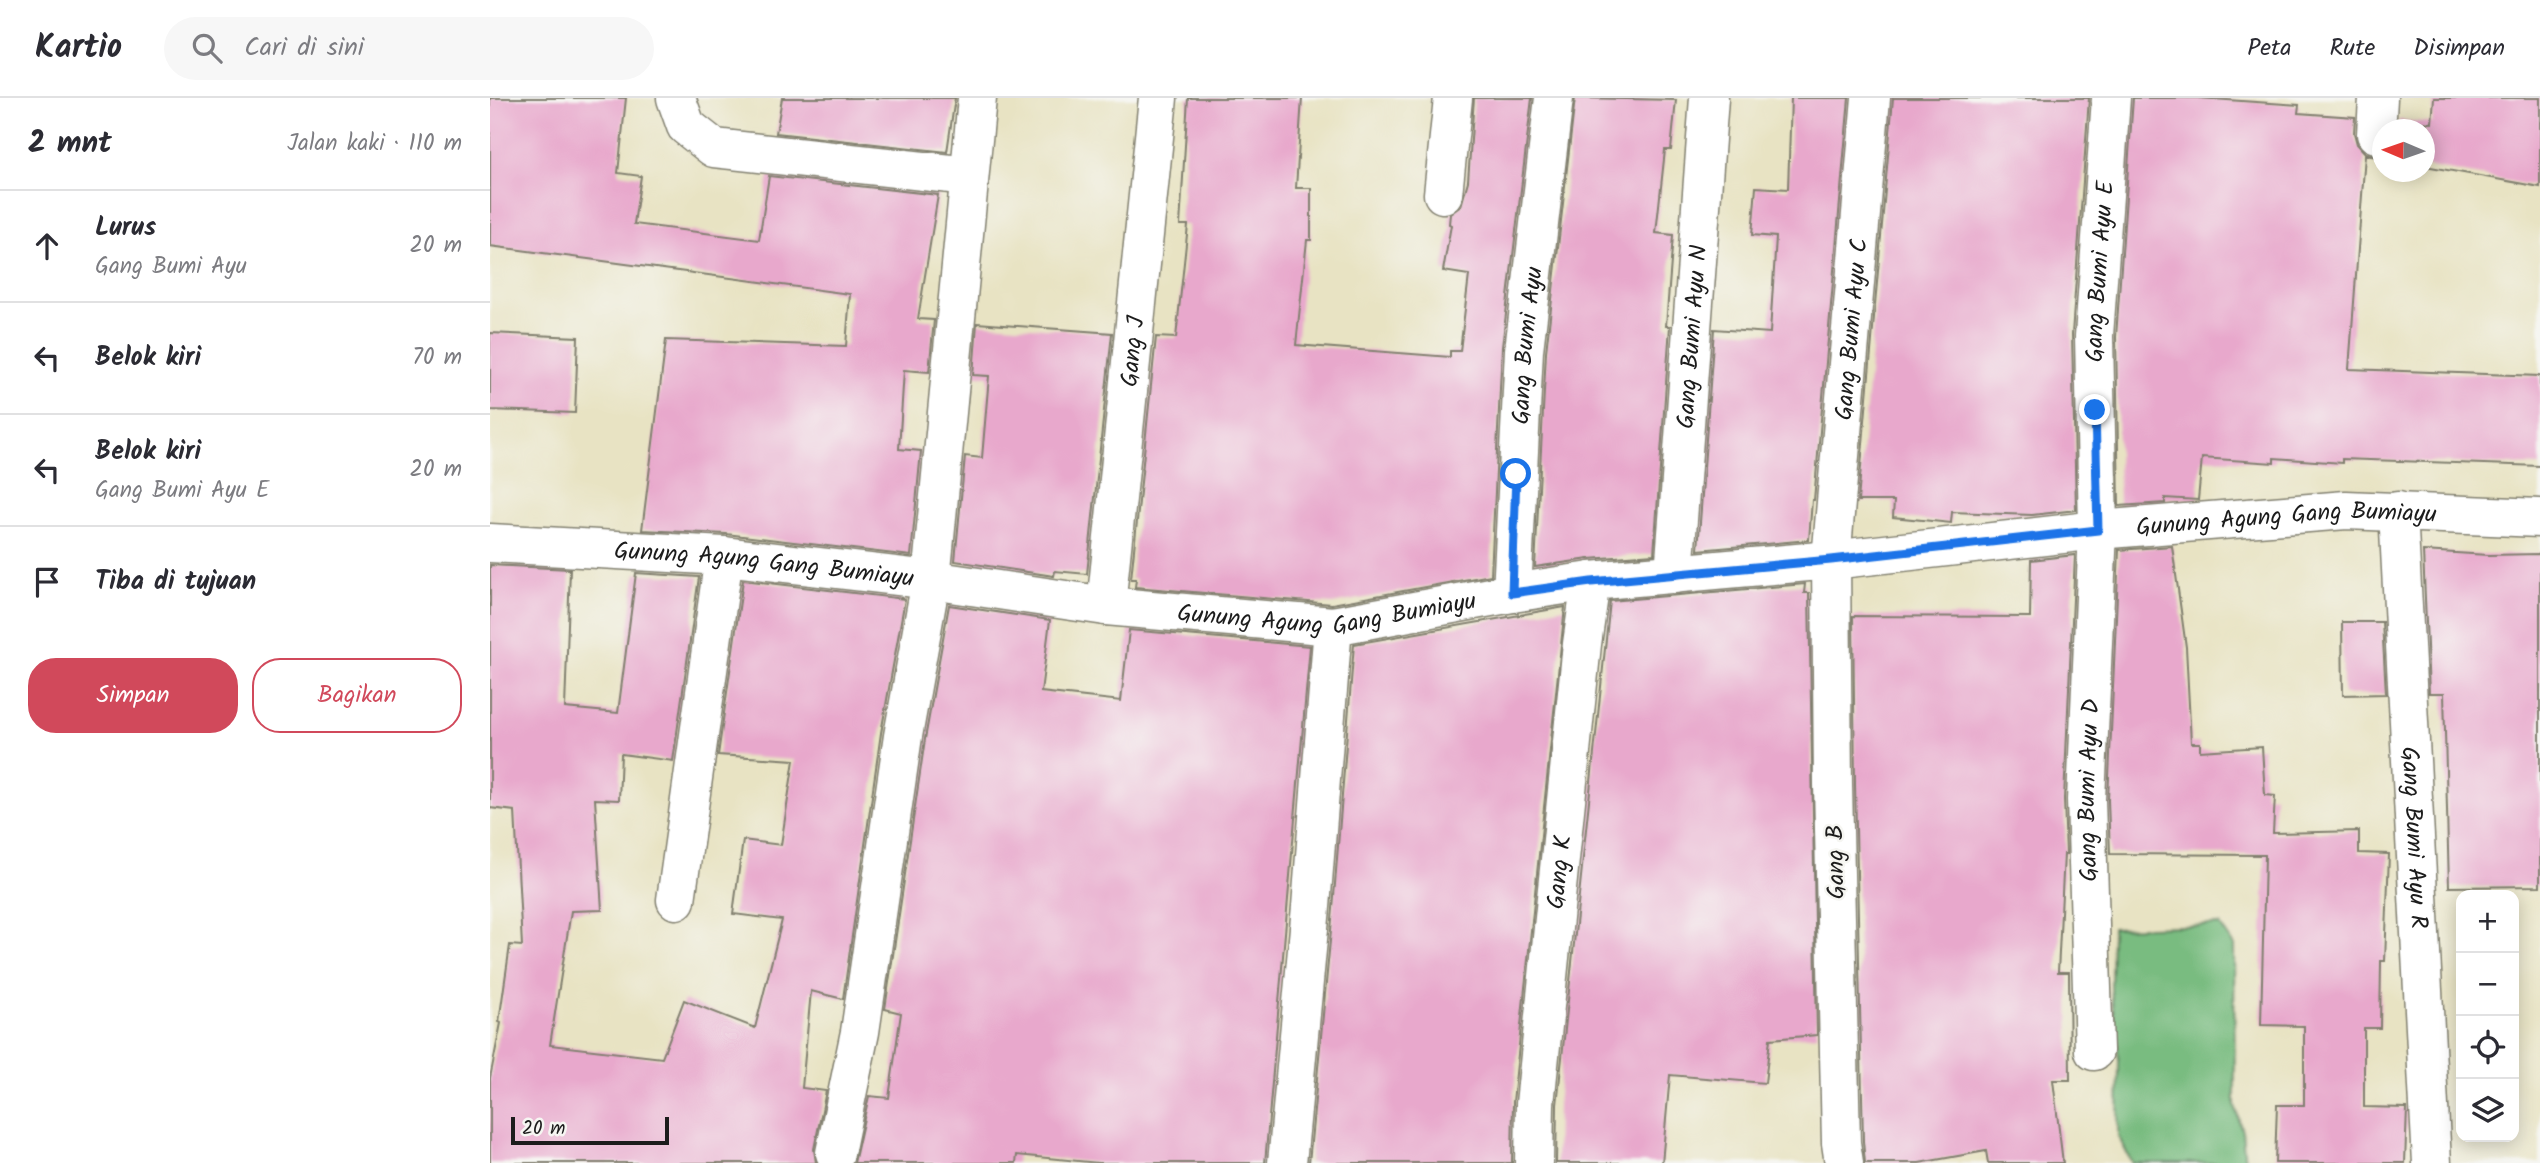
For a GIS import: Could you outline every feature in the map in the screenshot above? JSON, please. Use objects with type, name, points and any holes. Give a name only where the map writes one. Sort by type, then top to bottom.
[{"type":"street","points":[[676,98],[686,126],[714,148],[969,176]]},
{"type":"street","points":[[835,1153],[860,1032],[903,736],[931,580],[977,98]]},
{"type":"street","name":"Gang J","points":[[1106,606],[1158,98]]},
{"type":"street","points":[[1443,194],[1453,98]]},
{"type":"street","name":"Gang Bumi Ayu","points":[[1512,593],[1524,350],[1554,98]]},
{"type":"street","name":"Gang Bumi Ayu N","points":[[1674,574],[1709,98]]},
{"type":"street","name":"Gang Bumi Ayu C","points":[[1831,560],[1871,98]]},
{"type":"street","name":"Gang Bumi Ayu E","points":[[2098,530],[2094,336],[2111,98]]},
{"type":"street","name":"Gunung Agung Gang Bumiayu","points":[[490,543],[724,556],[931,580],[1106,606],[1333,626],[1512,593],[1591,582],[1831,560],[2098,530],[2346,510],[2540,518]]},
{"type":"street","name":"Gang Bumi Ayu R","points":[[2398,511],[2432,1163]]},
{"type":"street","name":"Gang Bumi Ayu D","points":[[2094,1051],[2087,800],[2098,530]]},
{"type":"street","points":[[676,900],[724,556]]},
{"type":"street","name":"Gang B","points":[[1831,560],[1833,811],[1841,1143],[1844,1163]]},
{"type":"street","name":"Gang K","points":[[1534,1163],[1535,1104],[1582,644],[1591,582]]},
{"type":"street","points":[[1287,1163],[1333,626]]},
{"type":"green space","points":[[2220,925],[2234,946],[2235,1106],[2242,1131],[2245,1163],[2132,1163],[2118,1136],[2119,1061],[2111,989],[2112,928]]},
{"type":"building","points":[[490,98],[626,98],[618,173],[641,176],[634,224],[759,240],[769,176],[938,195],[918,319],[934,320],[929,372],[904,370],[899,449],[921,451],[911,556],[726,534],[642,530],[666,340],[846,346],[850,294],[490,246]]},
{"type":"building","points":[[782,98],[955,98],[947,152],[776,133]]},
{"type":"building","points":[[1188,98],[1302,98],[1296,188],[1311,188],[1311,240],[1307,240],[1296,345],[1450,357],[1450,351],[1460,351],[1469,275],[1443,271],[1451,225],[1450,214],[1461,206],[1468,181],[1474,98],[1532,98],[1502,347],[1491,575],[1332,604],[1135,587],[1136,579],[1131,579],[1156,337],[1176,338],[1188,225],[1180,225]]},
{"type":"building","points":[[1575,98],[1676,100],[1671,150],[1665,150],[1656,233],[1673,235],[1666,326],[1670,326],[1654,554],[1535,567],[1546,352]]},
{"type":"building","points":[[1791,98],[1849,98],[1809,540],[1698,550],[1714,329],[1770,333],[1776,237],[1752,235],[1756,187],[1788,189]]},
{"type":"building","points":[[1893,98],[2089,98],[2072,334],[2076,510],[2032,515],[1952,512],[1951,523],[1893,517],[1894,501],[1858,501]]},
{"type":"building","points":[[2133,98],[2198,98],[2299,105],[2298,113],[2355,117],[2354,133],[2357,144],[2372,156],[2365,155],[2349,369],[2540,376],[2540,466],[2342,459],[2342,463],[2274,458],[2274,463],[2202,458],[2198,500],[2165,498],[2165,503],[2119,506],[2116,337]]},
{"type":"building","points":[[2434,98],[2540,98],[2540,187],[2435,168],[2435,119],[2432,119]]},
{"type":"building","points":[[977,323],[1112,333],[1087,574],[1055,571],[1054,576],[955,561],[965,456],[982,458],[989,376],[973,375]]},
{"type":"building","points":[[490,333],[578,337],[575,413],[490,410]]},
{"type":"building","points":[[2172,546],[2186,647],[2191,743],[2200,743],[2200,751],[2262,747],[2265,795],[2275,796],[2273,833],[2359,831],[2359,853],[2389,854],[2385,961],[2381,961],[2380,1028],[2364,1028],[2364,1107],[2407,1108],[2405,1163],[2275,1163],[2277,1105],[2304,1105],[2304,1026],[2261,1025],[2265,855],[2110,854],[2108,800],[2119,550]]},
{"type":"building","points":[[2423,551],[2488,555],[2540,554],[2540,886],[2449,887],[2444,693],[2429,693]]},
{"type":"building","points":[[2075,555],[2064,799],[2066,854],[2058,972],[2069,972],[2070,1080],[2053,1080],[2063,1163],[1988,1163],[1986,1151],[1919,1163],[1865,1163],[1853,616],[2030,617],[2031,560]]},
{"type":"building","points":[[490,565],[570,569],[565,708],[618,713],[636,573],[699,577],[673,761],[621,754],[619,800],[595,799],[602,910],[571,911],[550,1045],[662,1058],[684,1000],[755,1028],[782,920],[733,914],[743,840],[781,845],[794,760],[718,755],[743,580],[905,599],[881,733],[843,999],[811,991],[802,1088],[826,1091],[814,1149],[816,1163],[490,1163],[490,1078],[501,1023],[499,1022],[510,945],[522,946],[515,811],[490,808]]},
{"type":"building","points":[[1805,584],[1804,593],[1809,593],[1817,1035],[1770,1039],[1765,1083],[1670,1075],[1662,1163],[1556,1163],[1557,1105],[1610,601]]},
{"type":"building","points":[[949,605],[1050,620],[1041,692],[1121,701],[1129,630],[1310,646],[1265,1163],[1099,1163],[1017,1155],[1016,1163],[854,1163],[869,1096],[889,1098],[901,1013],[885,1009],[925,739]]},
{"type":"building","points":[[1565,607],[1513,1102],[1512,1163],[1309,1163],[1354,644]]},
{"type":"building","points":[[2342,622],[2382,622],[2386,694],[2343,695]]},
{"type":"route","points":[[1516,474],[1512,593],[1591,582],[1831,560],[2098,530],[2095,410]]}]
